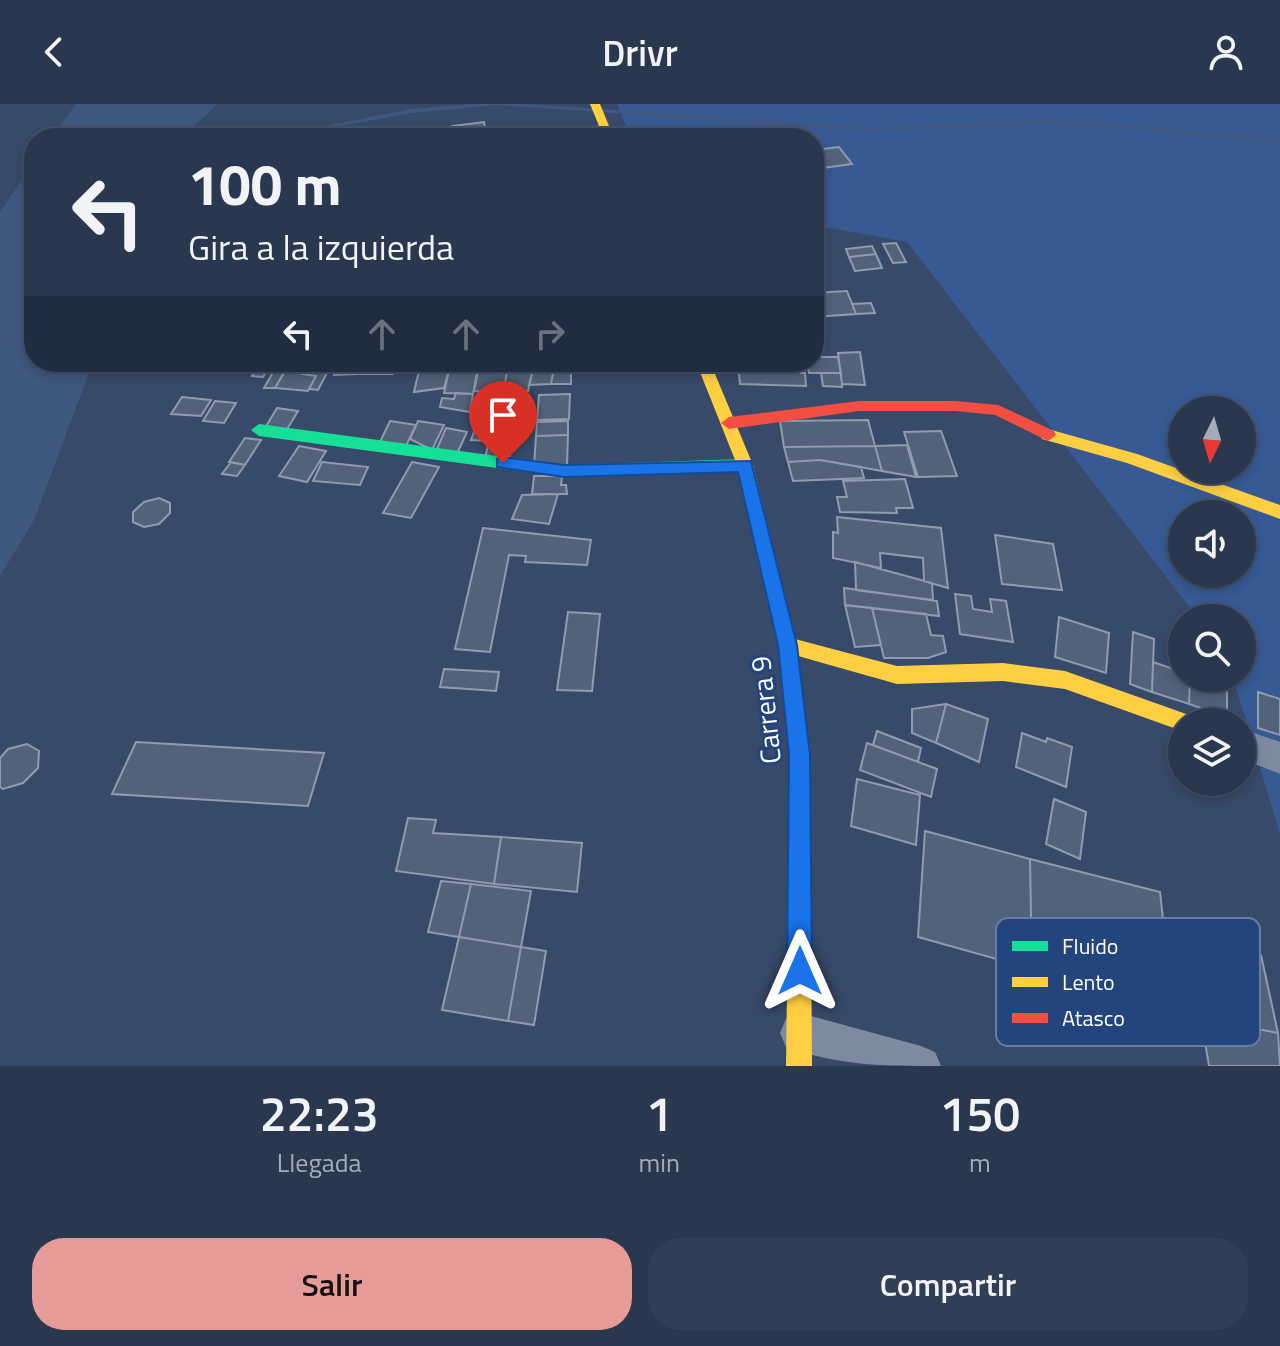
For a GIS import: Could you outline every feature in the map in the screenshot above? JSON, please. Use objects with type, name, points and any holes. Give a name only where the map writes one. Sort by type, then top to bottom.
[{"type":"main road","name":"Carrera 9","points":[[707,372],[745,465],[787,645],[800,755],[799,1050]]},
{"type":"main road","points":[[729,423],[859,406],[956,406],[998,410],[1041,433],[1131,458],[1280,512]]},
{"type":"main road","points":[[259,430],[564,471],[745,465]]},
{"type":"main road","points":[[787,645],[897,675],[1003,672],[1065,680],[1168,717]]},
{"type":"street","points":[[1256,749],[1280,758]]},
{"type":"street","points":[[799,1050],[921,1066]]},
{"type":"shaded area","points":[[76,104],[218,104],[192,128],[58,128]]},
{"type":"shaded area","points":[[617,104],[1280,104],[1280,834],[1256,754],[1256,708],[1242,708],[1237,692],[1256,692],[1256,604],[1187,604],[1175,588],[1256,588],[1256,500],[1168,500],[1168,579],[907,242],[824,227],[824,128],[627,128]]},
{"type":"shaded area","points":[[24,177],[24,372],[89,372],[34,520],[0,576],[0,212]]},
{"type":"building","points":[[484,122],[485,128],[452,128]]},
{"type":"building","points":[[839,147],[852,164],[824,168],[824,149]]},
{"type":"building","points":[[896,243],[906,262],[893,263],[883,244]]},
{"type":"building","points":[[872,246],[876,254],[849,257],[846,249]]},
{"type":"building","points":[[876,254],[882,268],[855,271],[849,257]]},
{"type":"building","points":[[847,291],[856,314],[824,316],[824,292]]},
{"type":"building","points":[[871,303],[875,313],[856,314],[852,304]]},
{"type":"building","points":[[860,352],[865,385],[842,384],[838,353]]},
{"type":"building","points":[[824,357],[838,357],[841,373],[809,373],[824,372]]},
{"type":"building","points":[[255,372],[266,372],[263,377],[252,376]]},
{"type":"building","points":[[273,372],[285,372],[275,388],[264,388]]},
{"type":"building","points":[[284,372],[316,376],[308,391],[275,388]]},
{"type":"building","points":[[328,372],[318,390],[309,389],[316,376],[302,374]]},
{"type":"building","points":[[335,372],[358,372],[357,374],[334,375]]},
{"type":"building","points":[[358,372],[394,372],[393,374]]},
{"type":"building","points":[[419,372],[448,372],[444,388],[414,392]]},
{"type":"building","points":[[449,372],[477,372],[473,394],[444,393]]},
{"type":"building","points":[[478,372],[507,372],[503,392],[474,391]]},
{"type":"building","points":[[507,372],[533,372],[528,391],[518,391],[517,396],[503,396]]},
{"type":"building","points":[[532,372],[553,372],[551,384],[529,385]]},
{"type":"building","points":[[553,372],[571,372],[571,384],[551,384]]},
{"type":"building","points":[[739,372],[801,372],[805,373],[806,386],[740,384]]},
{"type":"building","points":[[821,373],[841,373],[842,387],[823,386]]},
{"type":"building","points":[[456,393],[473,394],[470,412],[440,407],[442,398],[454,399]]},
{"type":"building","points":[[570,394],[569,419],[537,420],[539,395]]},
{"type":"building","points":[[182,397],[211,400],[201,416],[171,414]]},
{"type":"building","points":[[215,401],[236,403],[224,423],[203,421]]},
{"type":"building","points":[[277,408],[298,411],[286,431],[265,428]]},
{"type":"building","points":[[868,420],[875,446],[784,447],[780,421]]},
{"type":"building","points":[[390,421],[416,425],[406,446],[380,442]]},
{"type":"building","points":[[418,421],[444,425],[432,450],[410,439]]},
{"type":"building","points":[[568,421],[568,435],[536,436],[537,422]]},
{"type":"building","points":[[446,428],[467,432],[457,454],[436,451]]},
{"type":"building","points":[[475,429],[516,431],[509,460],[485,458],[489,441],[471,440]]},
{"type":"building","points":[[941,431],[957,476],[918,477],[904,432]]},
{"type":"building","points":[[568,435],[567,465],[534,466],[536,436]]},
{"type":"building","points":[[245,438],[261,440],[245,465],[229,462]]},
{"type":"building","points":[[907,445],[916,477],[882,471],[875,446]]},
{"type":"building","points":[[299,446],[326,451],[307,482],[279,476]]},
{"type":"building","points":[[875,446],[882,471],[820,460],[788,462],[784,447]]},
{"type":"building","points":[[820,460],[861,467],[864,478],[793,481],[788,462]]},
{"type":"building","points":[[231,462],[245,465],[237,476],[222,474]]},
{"type":"building","points":[[322,462],[368,467],[360,485],[313,481]]},
{"type":"building","points":[[412,462],[439,467],[411,518],[383,513]]},
{"type":"building","points":[[534,476],[562,476],[561,485],[566,485],[567,494],[532,494]]},
{"type":"building","points":[[905,479],[913,508],[896,508],[897,513],[840,512],[837,497],[847,497],[843,481]]},
{"type":"building","points":[[558,494],[549,524],[512,519],[522,495]]},
{"type":"building","points":[[159,498],[170,503],[170,513],[159,524],[144,527],[133,522],[133,512],[144,502]]},
{"type":"building","points":[[837,517],[941,528],[948,588],[924,581],[923,558],[880,553],[881,568],[833,558],[833,532],[838,533]]},
{"type":"building","points":[[483,528],[591,540],[587,565],[525,562],[526,556],[509,555],[490,652],[455,649]]},
{"type":"building","points":[[995,535],[1053,544],[1062,590],[1002,584]]},
{"type":"building","points":[[855,562],[932,583],[933,600],[856,590]]},
{"type":"building","points":[[844,588],[937,601],[939,616],[845,605]]},
{"type":"building","points":[[955,594],[971,596],[973,609],[992,612],[990,599],[1006,601],[1013,642],[960,634]]},
{"type":"building","points":[[845,605],[872,608],[881,645],[855,647]]},
{"type":"building","points":[[872,608],[926,614],[931,635],[943,636],[946,652],[928,658],[884,658]]},
{"type":"building","points":[[568,612],[600,614],[592,691],[557,690]]},
{"type":"building","points":[[1059,617],[1109,633],[1106,673],[1055,657]]},
{"type":"building","points":[[1133,632],[1154,639],[1152,692],[1130,684]]},
{"type":"building","points":[[1153,662],[1168,667],[1168,692],[1189,692],[1189,704],[1152,692]]},
{"type":"building","points":[[444,669],[499,672],[496,691],[440,687]]},
{"type":"building","points":[[1189,692],[1227,692],[1227,708],[1201,708],[1189,704]]},
{"type":"building","points":[[1258,692],[1280,699],[1280,735],[1258,728]]},
{"type":"building","points":[[946,704],[988,719],[979,762],[936,743]]},
{"type":"building","points":[[946,704],[936,743],[912,733],[912,709]]},
{"type":"building","points":[[877,731],[921,748],[918,762],[873,745]]},
{"type":"building","points":[[1022,733],[1072,747],[1066,787],[1016,767]]},
{"type":"building","points":[[136,742],[324,753],[308,806],[112,794]]},
{"type":"building","points":[[867,743],[937,769],[931,797],[860,770]]},
{"type":"building","points":[[27,744],[39,751],[38,768],[23,783],[3,789],[0,787],[0,758],[8,749]]},
{"type":"building","points":[[857,779],[920,795],[916,845],[851,826]]},
{"type":"building","points":[[1054,799],[1086,812],[1080,859],[1046,844]]},
{"type":"building","points":[[408,818],[436,820],[433,833],[501,837],[494,884],[396,871]]},
{"type":"building","points":[[925,831],[1030,859],[1031,918],[996,918],[996,959],[918,937]]},
{"type":"building","points":[[501,837],[582,843],[577,892],[494,884]]},
{"type":"building","points":[[1030,859],[1160,892],[1163,918],[1031,918]]},
{"type":"building","points":[[441,881],[471,884],[459,937],[428,932]]},
{"type":"building","points":[[471,884],[531,891],[521,947],[459,937]]},
{"type":"building","points":[[459,937],[521,947],[508,1021],[442,1010]]},
{"type":"building","points":[[521,947],[546,951],[534,1025],[508,1021]]},
{"type":"building","points":[[1260,955],[1261,955],[1278,1033],[1260,1029]]},
{"type":"building","points":[[1260,1029],[1278,1033],[1280,1066],[1209,1066],[1206,1046],[1260,1046]]},
{"type":"waterway","points":[[320,128],[411,111],[494,104]]},
{"type":"waterway","points":[[499,104],[870,129],[1040,122],[1096,124],[1280,141]]},
{"type":"traffic: fast","points":[[259,430],[564,471],[745,465]]},
{"type":"traffic: slow","points":[[595,104],[605,128]]},
{"type":"traffic: slow","points":[[707,372],[745,465],[787,645],[800,755],[799,1066]]},
{"type":"traffic: slow","points":[[1048,435],[1131,458],[1280,512]]},
{"type":"traffic: slow","points":[[787,645],[897,675],[1003,672],[1065,680],[1168,717]]},
{"type":"traffic: jam","points":[[729,423],[859,406],[956,406],[998,410],[1048,435]]},
{"type":"route","points":[[503,463],[564,471],[745,465],[787,645],[800,755],[800,971]]}]
